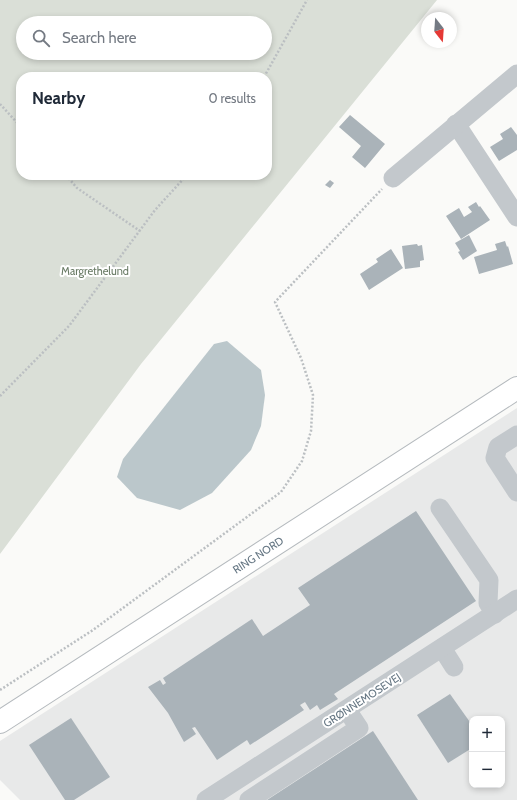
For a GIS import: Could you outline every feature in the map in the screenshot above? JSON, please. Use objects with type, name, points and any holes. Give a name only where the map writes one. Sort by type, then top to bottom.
[{"type":"main road","name":"RING NORD","points":[[0,722],[517,388]]},
{"type":"street","points":[[393,178],[517,74]]},
{"type":"street","points":[[456,124],[517,217]]},
{"type":"street","points":[[517,435],[498,447],[495,458],[517,492]]},
{"type":"street","points":[[440,508],[489,580],[488,603],[495,614]]},
{"type":"street","name":"GRØNNEMOSEVEJ","points":[[206,800],[231,794],[347,710],[517,599]]},
{"type":"street","points":[[442,648],[454,667]]},
{"type":"street","points":[[249,800],[360,728],[347,710]]},
{"type":"path","points":[[267,72],[307,0]]},
{"type":"path","points":[[0,104],[16,122]]},
{"type":"path","points":[[0,690],[93,630],[281,492],[302,461],[311,430],[314,395],[301,358],[275,302],[393,178]]},
{"type":"path","points":[[70,180],[77,188],[140,231]]},
{"type":"path","points":[[0,396],[69,326],[155,210],[182,180]]},
{"type":"shaded area","points":[[227,341],[261,370],[265,395],[261,426],[251,450],[212,493],[180,510],[137,498],[117,477],[123,459],[214,344]]},
{"type":"shaded area","points":[[517,408],[517,800],[20,800],[0,780],[0,741]]},
{"type":"green space","name":"Margrethelund","points":[[0,0],[437,0],[427,12],[421,12],[421,20],[141,364],[0,554]]},
{"type":"building","points":[[350,115],[385,144],[365,168],[352,157],[361,146],[339,127]]},
{"type":"building","points":[[511,127],[517,135],[517,150],[499,161],[490,147],[503,139],[500,134]]},
{"type":"building","points":[[330,180],[334,183],[330,188],[325,185]]},
{"type":"building","points":[[476,202],[490,220],[461,239],[446,216],[459,208],[464,217],[472,212],[468,207]]},
{"type":"building","points":[[469,235],[477,251],[463,260],[455,243]]},
{"type":"building","points":[[505,241],[513,264],[479,274],[474,257],[497,250],[495,244]]},
{"type":"building","points":[[417,244],[418,246],[422,245],[424,260],[420,261],[420,267],[405,269],[402,246]]},
{"type":"building","points":[[391,249],[403,268],[369,290],[360,274],[378,262],[376,259]]},
{"type":"building","points":[[416,511],[476,601],[334,694],[338,699],[320,710],[317,705],[310,710],[305,702],[300,705],[304,710],[250,745],[247,740],[217,760],[195,727],[192,728],[196,734],[184,742],[168,713],[148,687],[160,680],[163,685],[166,683],[163,678],[252,619],[263,636],[310,605],[298,588]]},
{"type":"building","points":[[450,694],[469,721],[469,750],[448,763],[417,715]]},
{"type":"building","points":[[71,718],[110,777],[74,800],[65,800],[29,745]]},
{"type":"building","points":[[373,731],[418,800],[267,800]]}]
